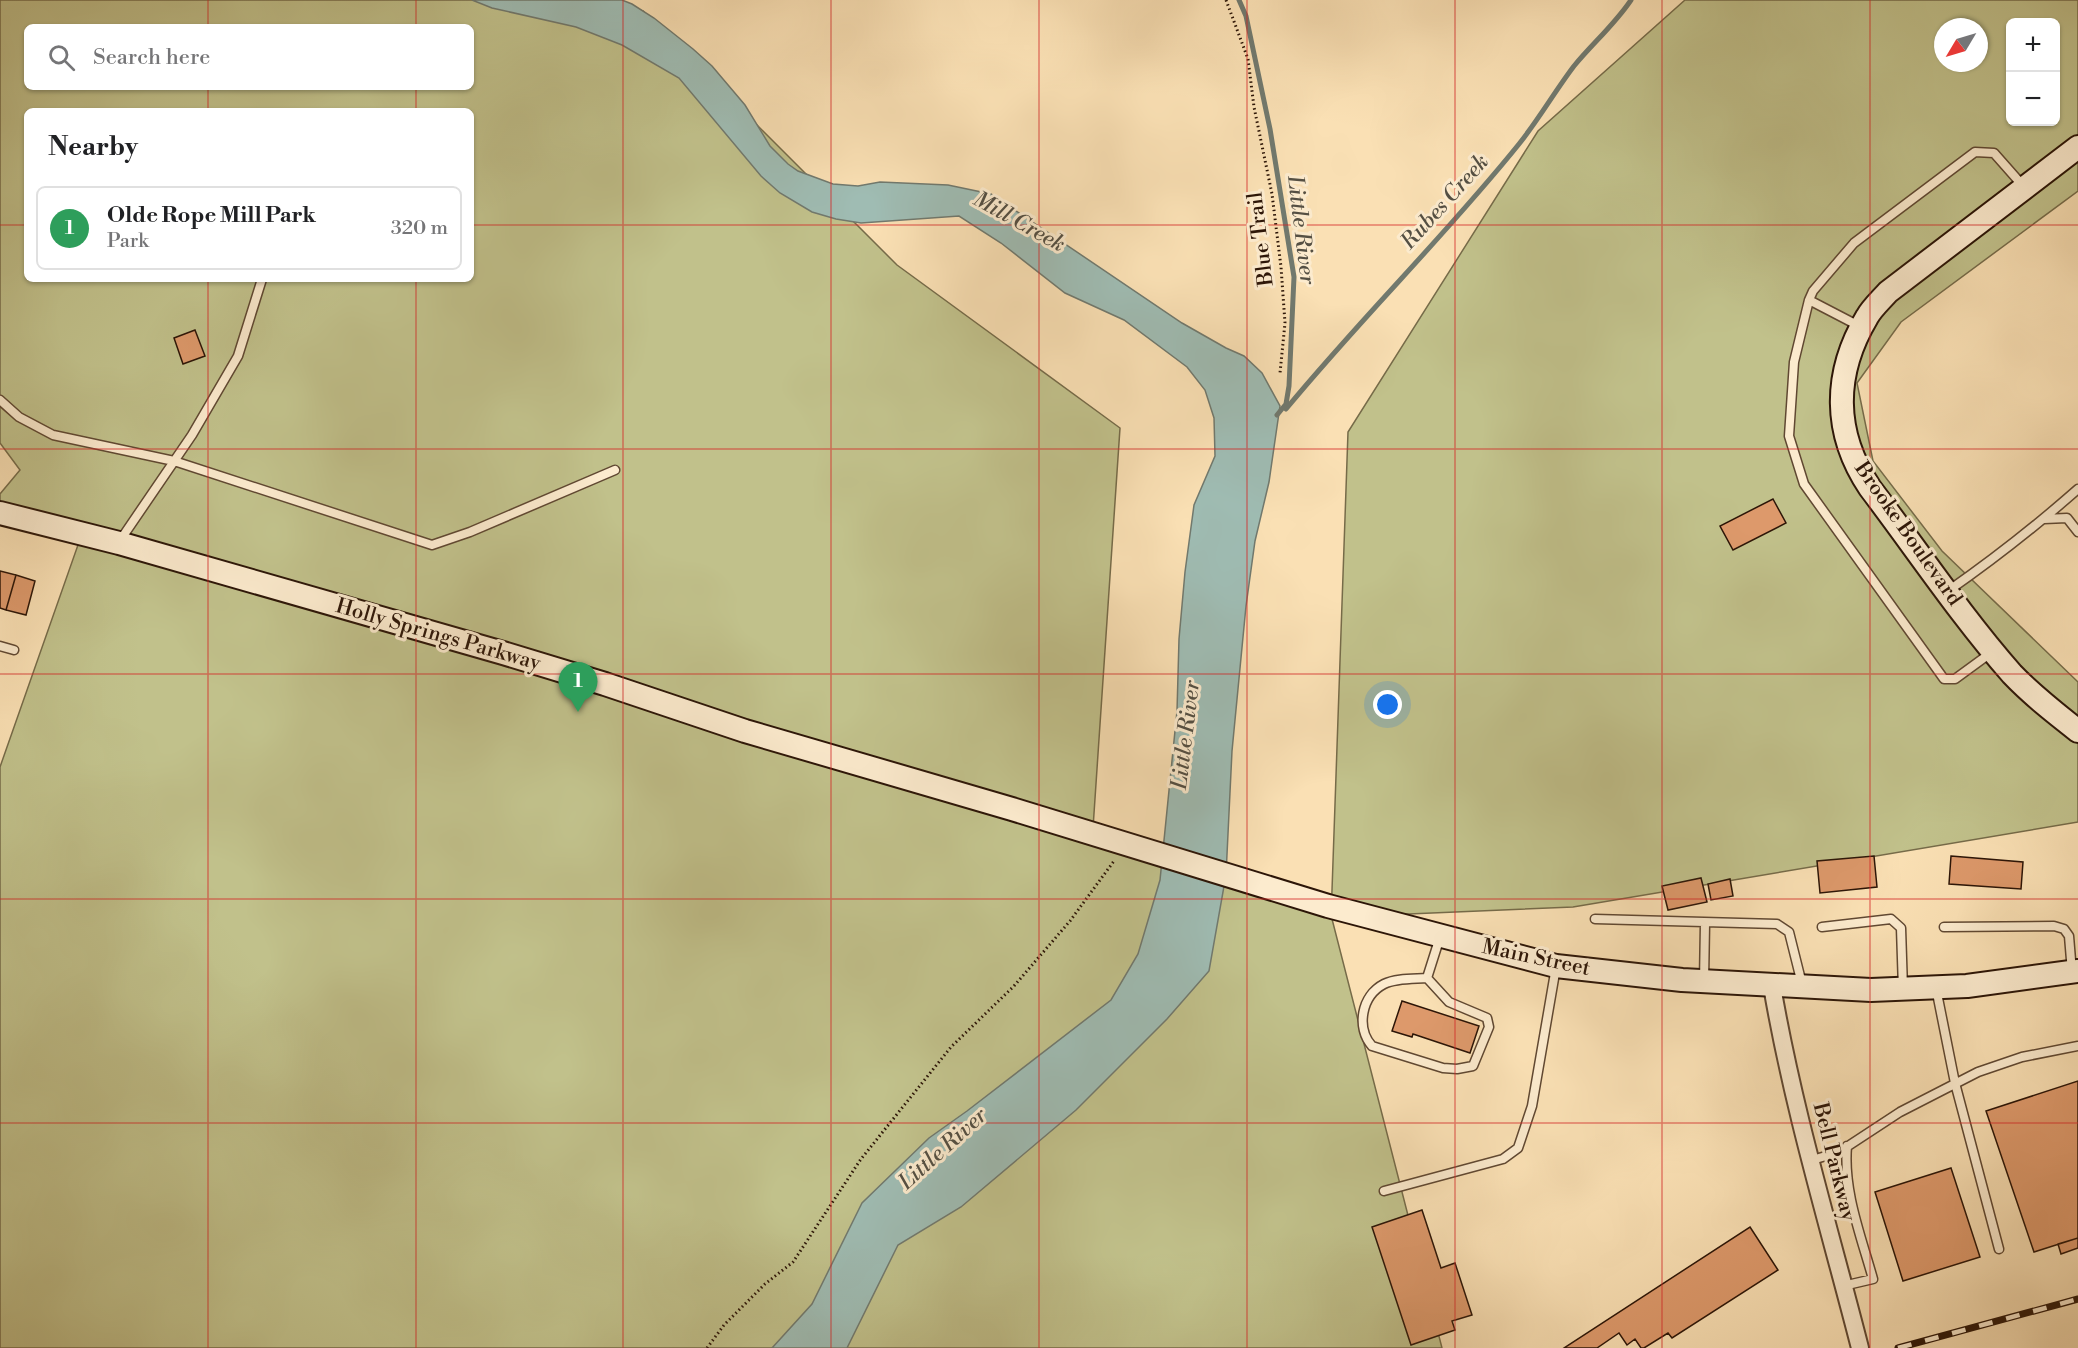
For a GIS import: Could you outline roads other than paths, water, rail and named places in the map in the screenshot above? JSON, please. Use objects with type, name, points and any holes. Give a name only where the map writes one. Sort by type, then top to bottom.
[{"type":"main road","name":"Brooke Boulevard","points":[[2078,147],[1888,292],[1868,315],[1853,342],[1843,372],[1842,407],[1847,439],[1856,467],[2013,675],[2078,731]]},
{"type":"main road","name":"Holly Springs Parkway","points":[[0,513],[119,543],[503,653],[745,731],[1012,809]]},
{"type":"main road","name":"Main Street","points":[[1012,809],[1328,906],[1556,966],[1620,975],[1704,982],[1871,990],[1967,986],[2075,972]]},
{"type":"street","name":"Bell Parkway","points":[[1772,986],[1782,1046],[1809,1161],[1860,1348]]},
{"type":"lane","points":[[1993,651],[1955,679],[1944,679],[1804,484],[1789,436],[1794,362],[1809,300],[1854,243],[1975,152],[1994,153],[2025,187]]},
{"type":"lane","points":[[119,543],[192,435],[238,356],[261,282]]},
{"type":"lane","points":[[1809,300],[1862,327]]},
{"type":"lane","points":[[0,400],[19,417],[53,435],[174,461],[432,545],[470,532],[615,470]]},
{"type":"lane","points":[[1948,591],[1988,563],[2078,489]]},
{"type":"lane","points":[[2043,519],[2067,518],[2078,532]]},
{"type":"lane","points":[[0,646],[14,650]]},
{"type":"lane","points":[[1595,919],[1705,924],[1777,924],[1789,932],[1802,987]]},
{"type":"lane","points":[[1822,927],[1891,919],[1897,922],[1901,928],[1903,989]]},
{"type":"lane","points":[[1704,982],[1705,924]]},
{"type":"lane","points":[[1944,927],[2054,926],[2064,929],[2069,936],[2075,972]]},
{"type":"lane","points":[[1427,978],[1440,936]]},
{"type":"lane","points":[[1384,1191],[1503,1159],[1518,1148],[1532,1106],[1556,966]]},
{"type":"lane","points":[[1427,978],[1449,1002],[1487,1018],[1489,1027],[1473,1065],[1457,1069],[1443,1068],[1372,1046],[1366,1039],[1362,1017],[1368,997],[1384,984],[1427,978]]},
{"type":"lane","points":[[1936,988],[1955,1083],[1999,1249]]},
{"type":"lane","points":[[1809,1161],[1839,1152],[1900,1112],[1955,1083],[2022,1057],[2078,1046]]},
{"type":"lane","points":[[1843,1286],[1873,1279],[1848,1190],[1847,1146]]},
{"type":"water","name":"Mill Creek","points":[[472,0],[622,0],[632,4],[654,18],[712,66],[745,105],[770,146],[798,171],[833,184],[858,186],[880,182],[948,185],[991,194],[1182,323],[1244,356],[1262,373],[1280,406],[1269,482],[1255,541],[1246,606],[1232,751],[1226,875],[1209,971],[1167,1019],[1076,1110],[961,1207],[898,1245],[847,1348],[772,1348],[812,1304],[862,1203],[929,1138],[1111,1000],[1138,954],[1160,880],[1177,711],[1179,639],[1185,572],[1194,505],[1215,456],[1214,418],[1205,390],[1187,367],[1124,320],[1065,293],[1001,243],[959,216],[861,223],[812,212],[780,193],[761,176],[679,78],[622,45],[576,27],[492,8]]},
{"type":"waterway","name":"Little River","points":[[1239,0],[1246,16],[1270,129],[1294,277],[1289,386],[1286,404],[1277,415]]},
{"type":"waterway","name":"Rubes Creek","points":[[1286,409],[1491,178],[1526,134],[1574,66],[1631,0]]},
{"type":"railway","points":[[1898,1348],[2078,1299]]},
{"type":"place","name":"Olde Rope Mill Park","points":[[578,712]]}]
